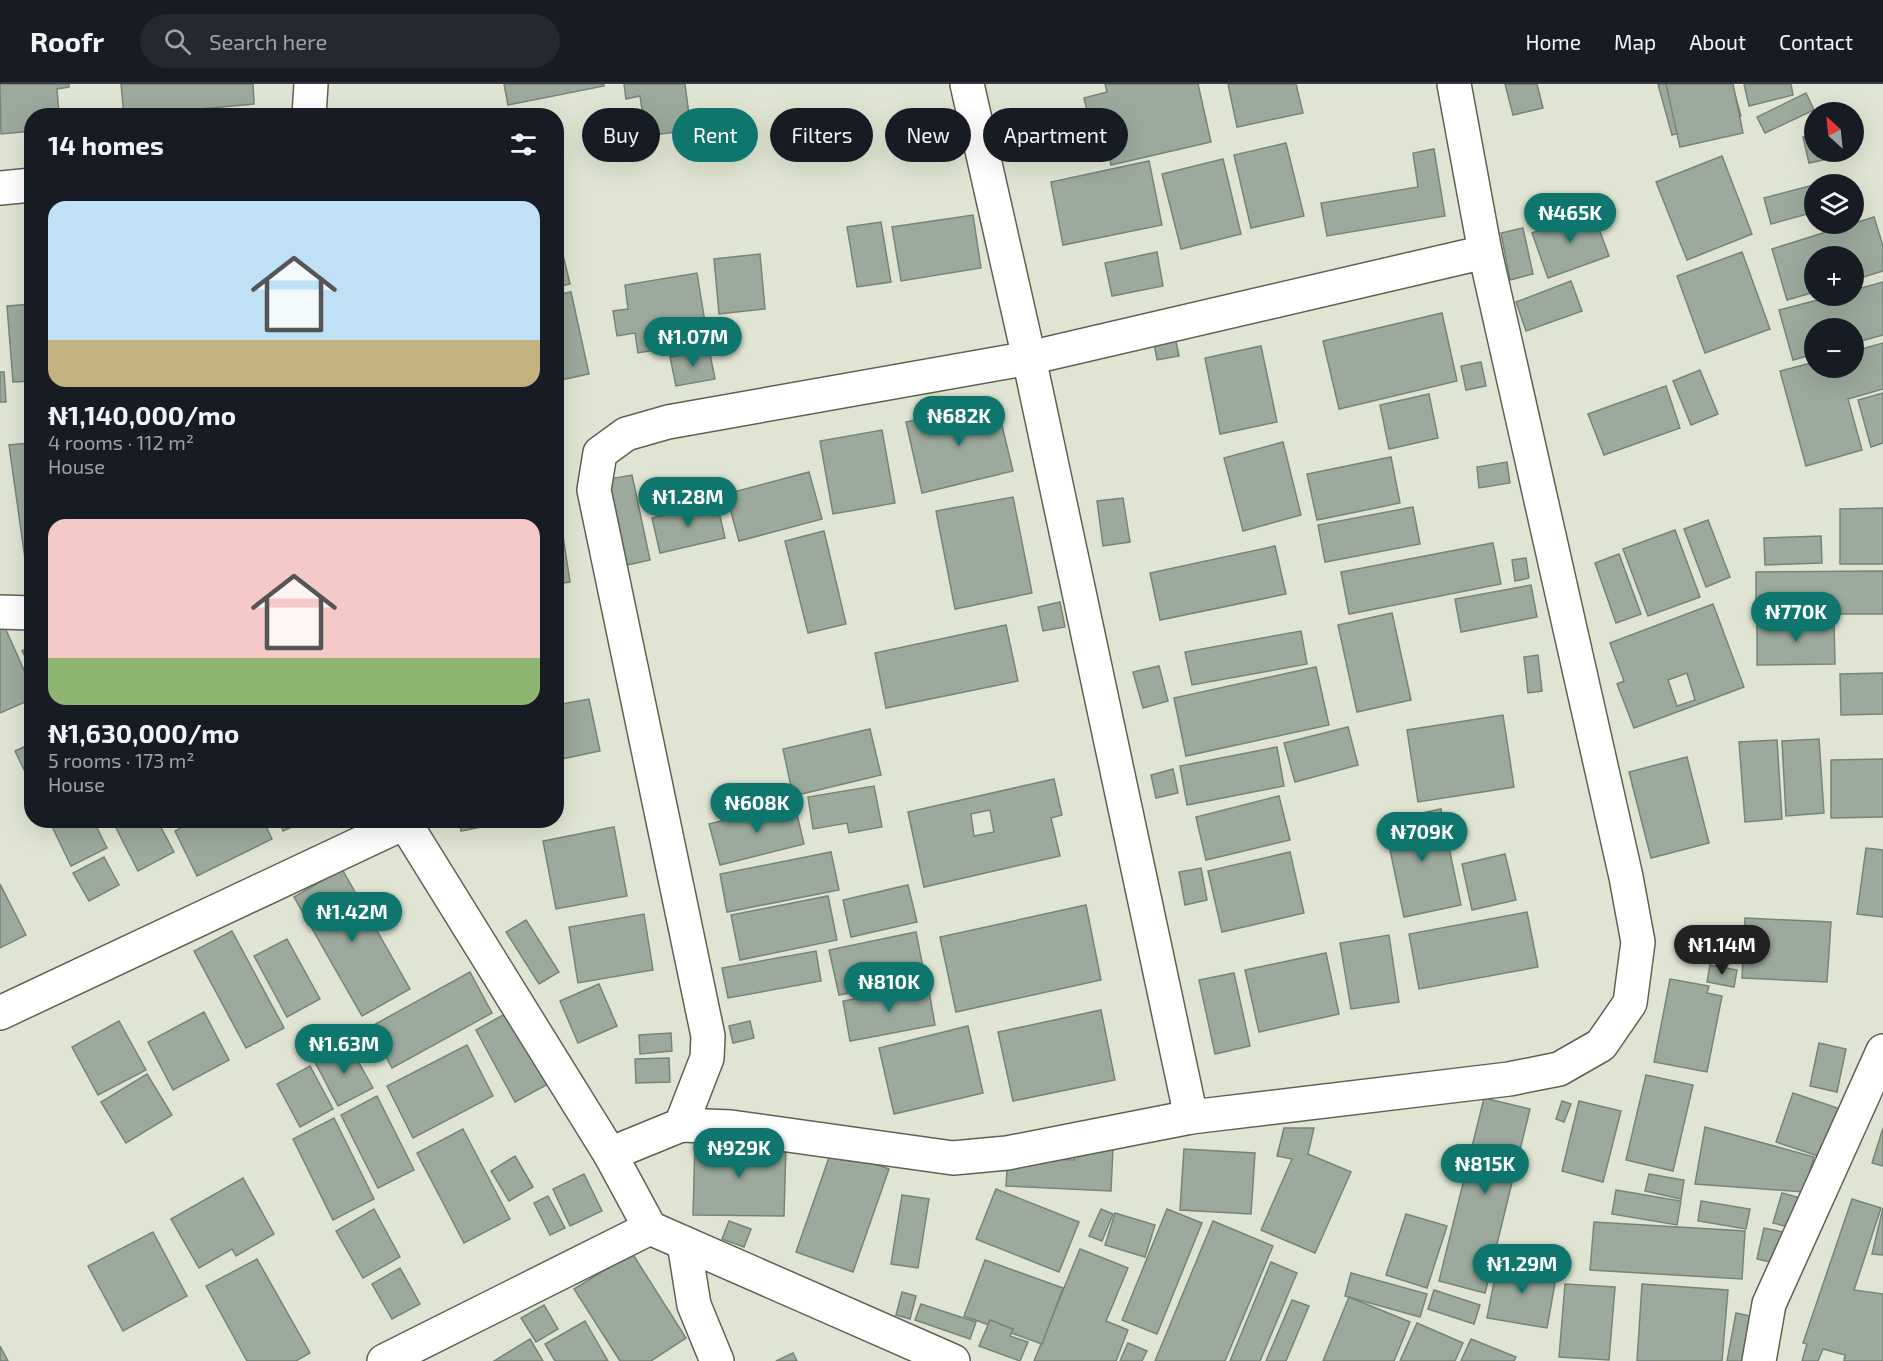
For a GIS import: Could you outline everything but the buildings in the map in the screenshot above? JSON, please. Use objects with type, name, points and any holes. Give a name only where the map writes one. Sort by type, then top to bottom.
[{"type":"street","points":[[310,108],[311,84]]},
{"type":"street","points":[[967,84],[1029,358],[1191,1117]]},
{"type":"street","points":[[610,1154],[681,1125],[731,1127],[954,1158],[1007,1153],[1191,1117],[1509,1079],[1559,1069],[1601,1045],[1630,1003],[1638,942],[1626,877],[1485,252],[1454,84]]},
{"type":"street","points":[[0,188],[24,186]]},
{"type":"street","points":[[681,1125],[706,1058],[708,1036],[594,490],[600,453],[626,434],[668,422],[1029,358],[1485,252]]},
{"type":"street","points":[[0,612],[24,613]]},
{"type":"street","points":[[0,1013],[391,828]]},
{"type":"street","points":[[408,828],[610,1154],[650,1228],[953,1361]]},
{"type":"street","points":[[1759,1361],[1769,1304],[1883,1051]]},
{"type":"street","points":[[384,1361],[650,1228]]},
{"type":"street","points":[[684,1243],[694,1305],[717,1361]]}]
